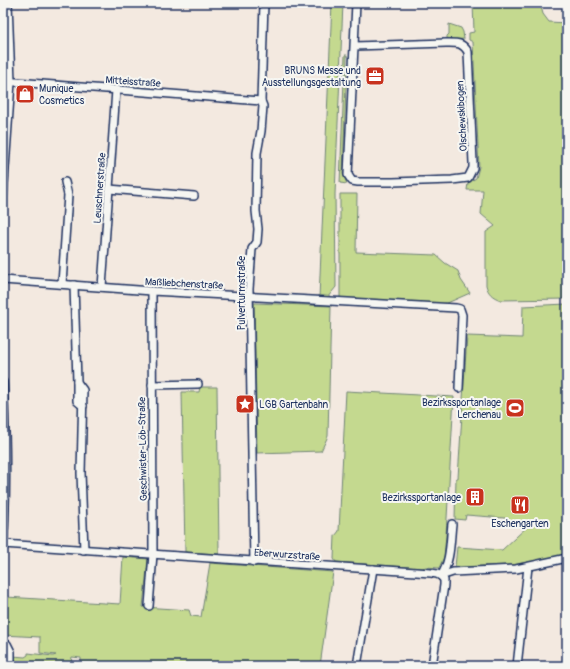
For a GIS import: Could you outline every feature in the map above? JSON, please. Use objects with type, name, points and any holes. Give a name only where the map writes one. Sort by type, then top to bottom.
[{"type":"street","name":"Pulverturmstraße","points":[[254,562],[250,296],[252,249],[257,242],[258,229],[256,196],[258,153],[263,106],[264,3]]},
{"type":"street","points":[[355,46],[356,3]]},
{"type":"street","points":[[3,198],[11,82],[6,4]]},
{"type":"street","name":"Olschewskibogen","points":[[446,43],[460,44],[464,46],[468,52],[473,163],[471,174],[468,178],[464,180],[387,182],[352,181],[348,175],[355,46],[446,43]]},
{"type":"street","name":"Mitteisstraße","points":[[3,82],[262,101]]},
{"type":"street","name":"Leuschnerstraße","points":[[102,287],[116,90]]},
{"type":"street","points":[[62,284],[68,195],[65,182]]},
{"type":"street","points":[[110,189],[194,196]]},
{"type":"street","name":"Maßliebchenstraße","points":[[3,280],[152,291],[456,308],[460,309],[462,315],[459,388]]},
{"type":"street","points":[[74,285],[77,382],[83,390],[81,473],[84,550]]},
{"type":"street","name":"Geschwister-Löb-Straße","points":[[149,606],[153,554],[152,291]]},
{"type":"street","points":[[3,382],[6,444],[6,490],[3,548]]},
{"type":"street","points":[[152,385],[198,384]]},
{"type":"street","points":[[432,666],[444,585],[444,580],[441,576],[446,569],[452,524]]},
{"type":"street","name":"Eberwurzstraße","points":[[3,544],[431,573],[441,576],[453,572],[516,569],[528,567],[533,564],[567,558]]},
{"type":"street","points":[[517,666],[528,567]]},
{"type":"street","points":[[357,666],[373,570]]},
{"type":"street","points":[[3,643],[7,644],[11,652],[11,666]]},
{"type":"green space","points":[[332,3],[343,3],[335,194],[336,287],[327,298],[319,298]]},
{"type":"green space","points":[[473,3],[540,3],[543,14],[549,22],[567,23],[567,299],[501,300],[495,298],[489,292],[486,285],[486,232],[495,226],[481,214],[483,190],[467,190],[468,183],[476,178],[479,167],[473,42],[469,40],[469,33],[474,32]]},
{"type":"green space","points":[[449,24],[461,28],[464,39],[447,40],[447,36],[449,34]]},
{"type":"green space","points":[[345,55],[347,55],[343,174],[347,184],[340,183]]},
{"type":"green space","points":[[340,194],[357,194],[356,252],[436,255],[458,271],[461,280],[470,293],[445,304],[395,301],[383,303],[343,300],[340,297]]},
{"type":"green space","points":[[254,303],[331,306],[328,436],[321,451],[257,453]]},
{"type":"green space","name":"Bezirkssportanlage Lerchenau","points":[[567,304],[567,555],[513,565],[455,567],[457,547],[502,550],[529,525],[505,522],[505,518],[466,515],[465,520],[455,519],[456,478],[458,478],[467,336],[522,338],[523,306]]},
{"type":"green space","points":[[200,387],[217,387],[219,554],[185,552],[182,392],[199,392]]},
{"type":"green space","name":"Bezirkssportanlage Lerchenau","points":[[346,391],[454,397],[446,535],[444,557],[439,568],[336,562],[334,559],[335,536],[339,531]]},
{"type":"green space","points":[[123,557],[148,559],[143,607],[189,610],[191,616],[201,617],[210,563],[333,572],[320,666],[81,666],[81,658],[72,657],[71,662],[74,664],[72,665],[36,663],[36,666],[15,666],[13,664],[13,656],[25,657],[28,653],[53,656],[56,655],[40,653],[40,637],[3,635],[3,619],[6,597],[120,604]]},
{"type":"place","name":"BRUNS Messe und Ausstellungsgestaltung","points":[[375,76]]},
{"type":"place","name":"Munique Cosmetics","points":[[25,94]]},
{"type":"place","name":"LGB Gartenbahn","points":[[245,404]]},
{"type":"place","name":"Bezirkssportanlage Lerchenau","points":[[515,408]]},
{"type":"place","name":"Bezirkssportanlage","points":[[475,497]]},
{"type":"place","name":"Eschengarten","points":[[520,505]]}]
